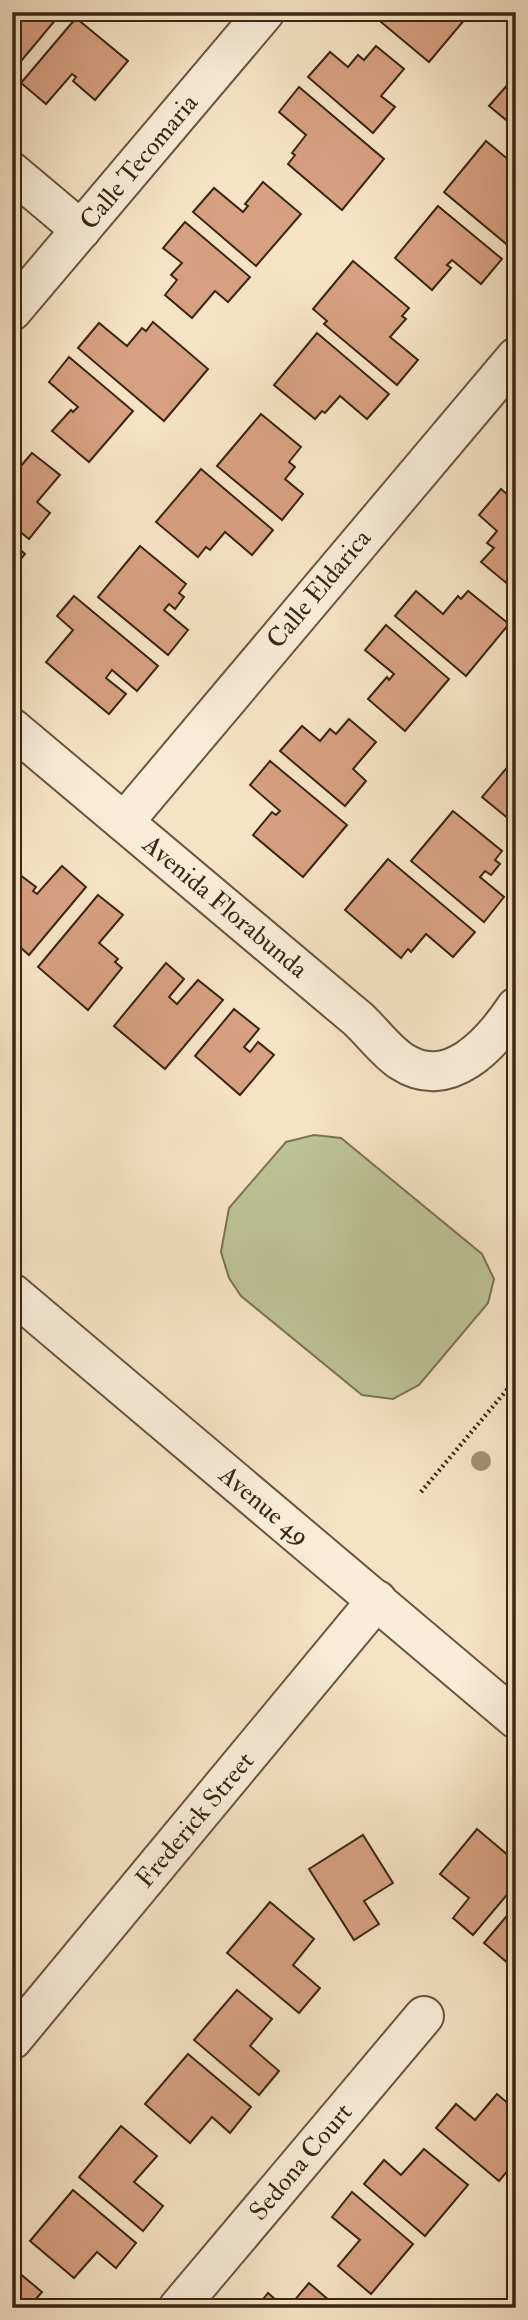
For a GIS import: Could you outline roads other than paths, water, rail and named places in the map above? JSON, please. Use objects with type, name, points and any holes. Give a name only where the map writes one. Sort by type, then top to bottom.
[{"type":"street","name":"Calle Tecomaria","points":[[12,311],[265,12]]},
{"type":"street","points":[[12,172],[81,230]]},
{"type":"street","name":"Calle Eldarica","points":[[124,822],[516,357]]},
{"type":"street","name":"Avenida Florabunda","points":[[12,728],[358,1020],[400,1061],[422,1071],[443,1070],[464,1063],[482,1051],[516,1007]]},
{"type":"street","name":"Avenue 49","points":[[12,1293],[516,1719]]},
{"type":"street","name":"Frederick Street","points":[[12,2040],[377,1600]]},
{"type":"street","name":"Sedona Court","points":[[178,2308],[424,2016]]}]
